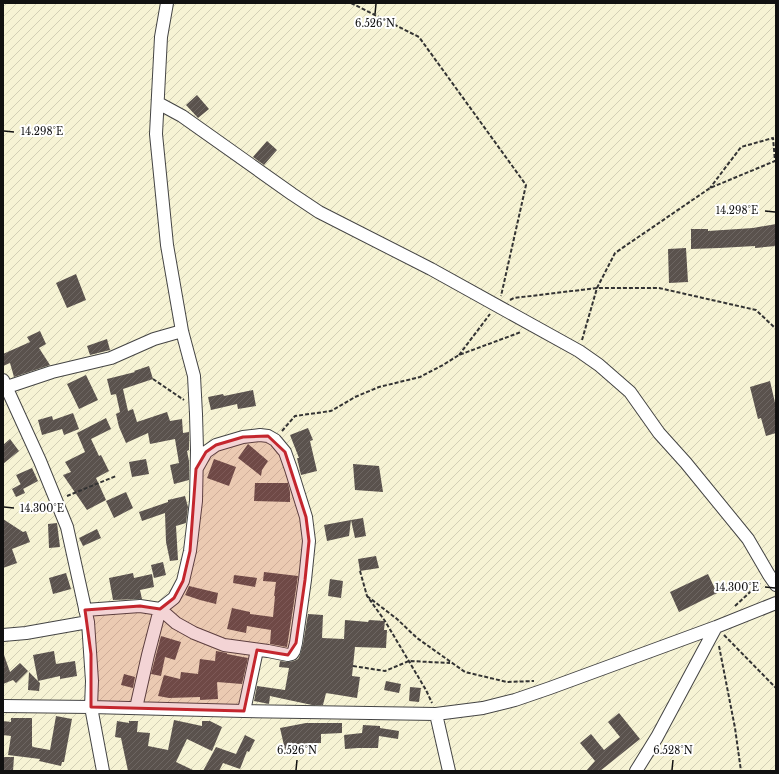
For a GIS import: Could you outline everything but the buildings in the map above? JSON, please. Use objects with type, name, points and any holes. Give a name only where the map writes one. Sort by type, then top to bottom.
[{"type":"street","points":[[136,708],[160,609],[174,598],[183,581],[190,551],[196,501],[196,414],[194,376],[182,331],[167,246],[156,134],[161,37],[167,3]]},
{"type":"street","points":[[158,103],[182,116],[319,212],[431,269],[579,350],[599,365],[630,392],[659,432],[748,539],[776,585]]},
{"type":"street","points":[[103,771],[91,707],[92,681],[88,622],[67,527],[40,461],[5,383],[111,358],[154,339],[182,331]]},
{"type":"street","points":[[85,610],[140,606],[160,609],[176,623],[194,633],[224,645],[288,655],[292,654],[296,643],[309,541],[306,517],[285,452],[275,440],[268,436],[260,435],[243,437],[216,445],[206,452],[196,469]]},
{"type":"street","points":[[3,706],[436,714],[483,708],[515,700],[550,688],[716,627],[776,603]]},
{"type":"street","points":[[3,635],[88,622]]},
{"type":"street","points":[[636,771],[657,737],[716,627]]},
{"type":"street","points":[[244,711],[257,650]]},
{"type":"street","points":[[436,714],[449,771]]},
{"type":"path","points":[[351,3],[420,37],[526,185],[498,306]]},
{"type":"path","points":[[579,350],[597,288],[615,253],[710,188],[775,161],[773,138],[741,147],[710,188]]},
{"type":"path","points":[[459,355],[489,315],[498,306],[514,298],[597,288],[659,288],[756,310],[776,329]]},
{"type":"path","points":[[275,440],[295,416],[331,411],[355,397],[379,387],[420,377],[459,355],[535,327]]},
{"type":"path","points":[[153,380],[184,400]]},
{"type":"path","points":[[56,500],[116,476]]},
{"type":"path","points":[[360,571],[367,596],[385,620],[426,690],[436,714]]},
{"type":"path","points":[[732,609],[769,575]]},
{"type":"path","points":[[367,596],[397,619],[417,638],[465,672],[506,682],[534,680]]},
{"type":"path","points":[[716,627],[776,688]]},
{"type":"path","points":[[716,627],[735,728],[740,771]]},
{"type":"path","points":[[353,666],[385,671],[409,661],[452,663]]},
{"type":"highlighted area","points":[[268,436],[285,452],[306,517],[309,541],[305,580],[296,643],[288,655],[257,650],[244,711],[91,707],[91,654],[85,610],[140,606],[160,609],[174,598],[183,581],[190,551],[196,469],[206,452],[216,445],[243,437]]},
{"type":"shaded area","points":[[3,3],[776,3],[776,771],[3,771]]}]
